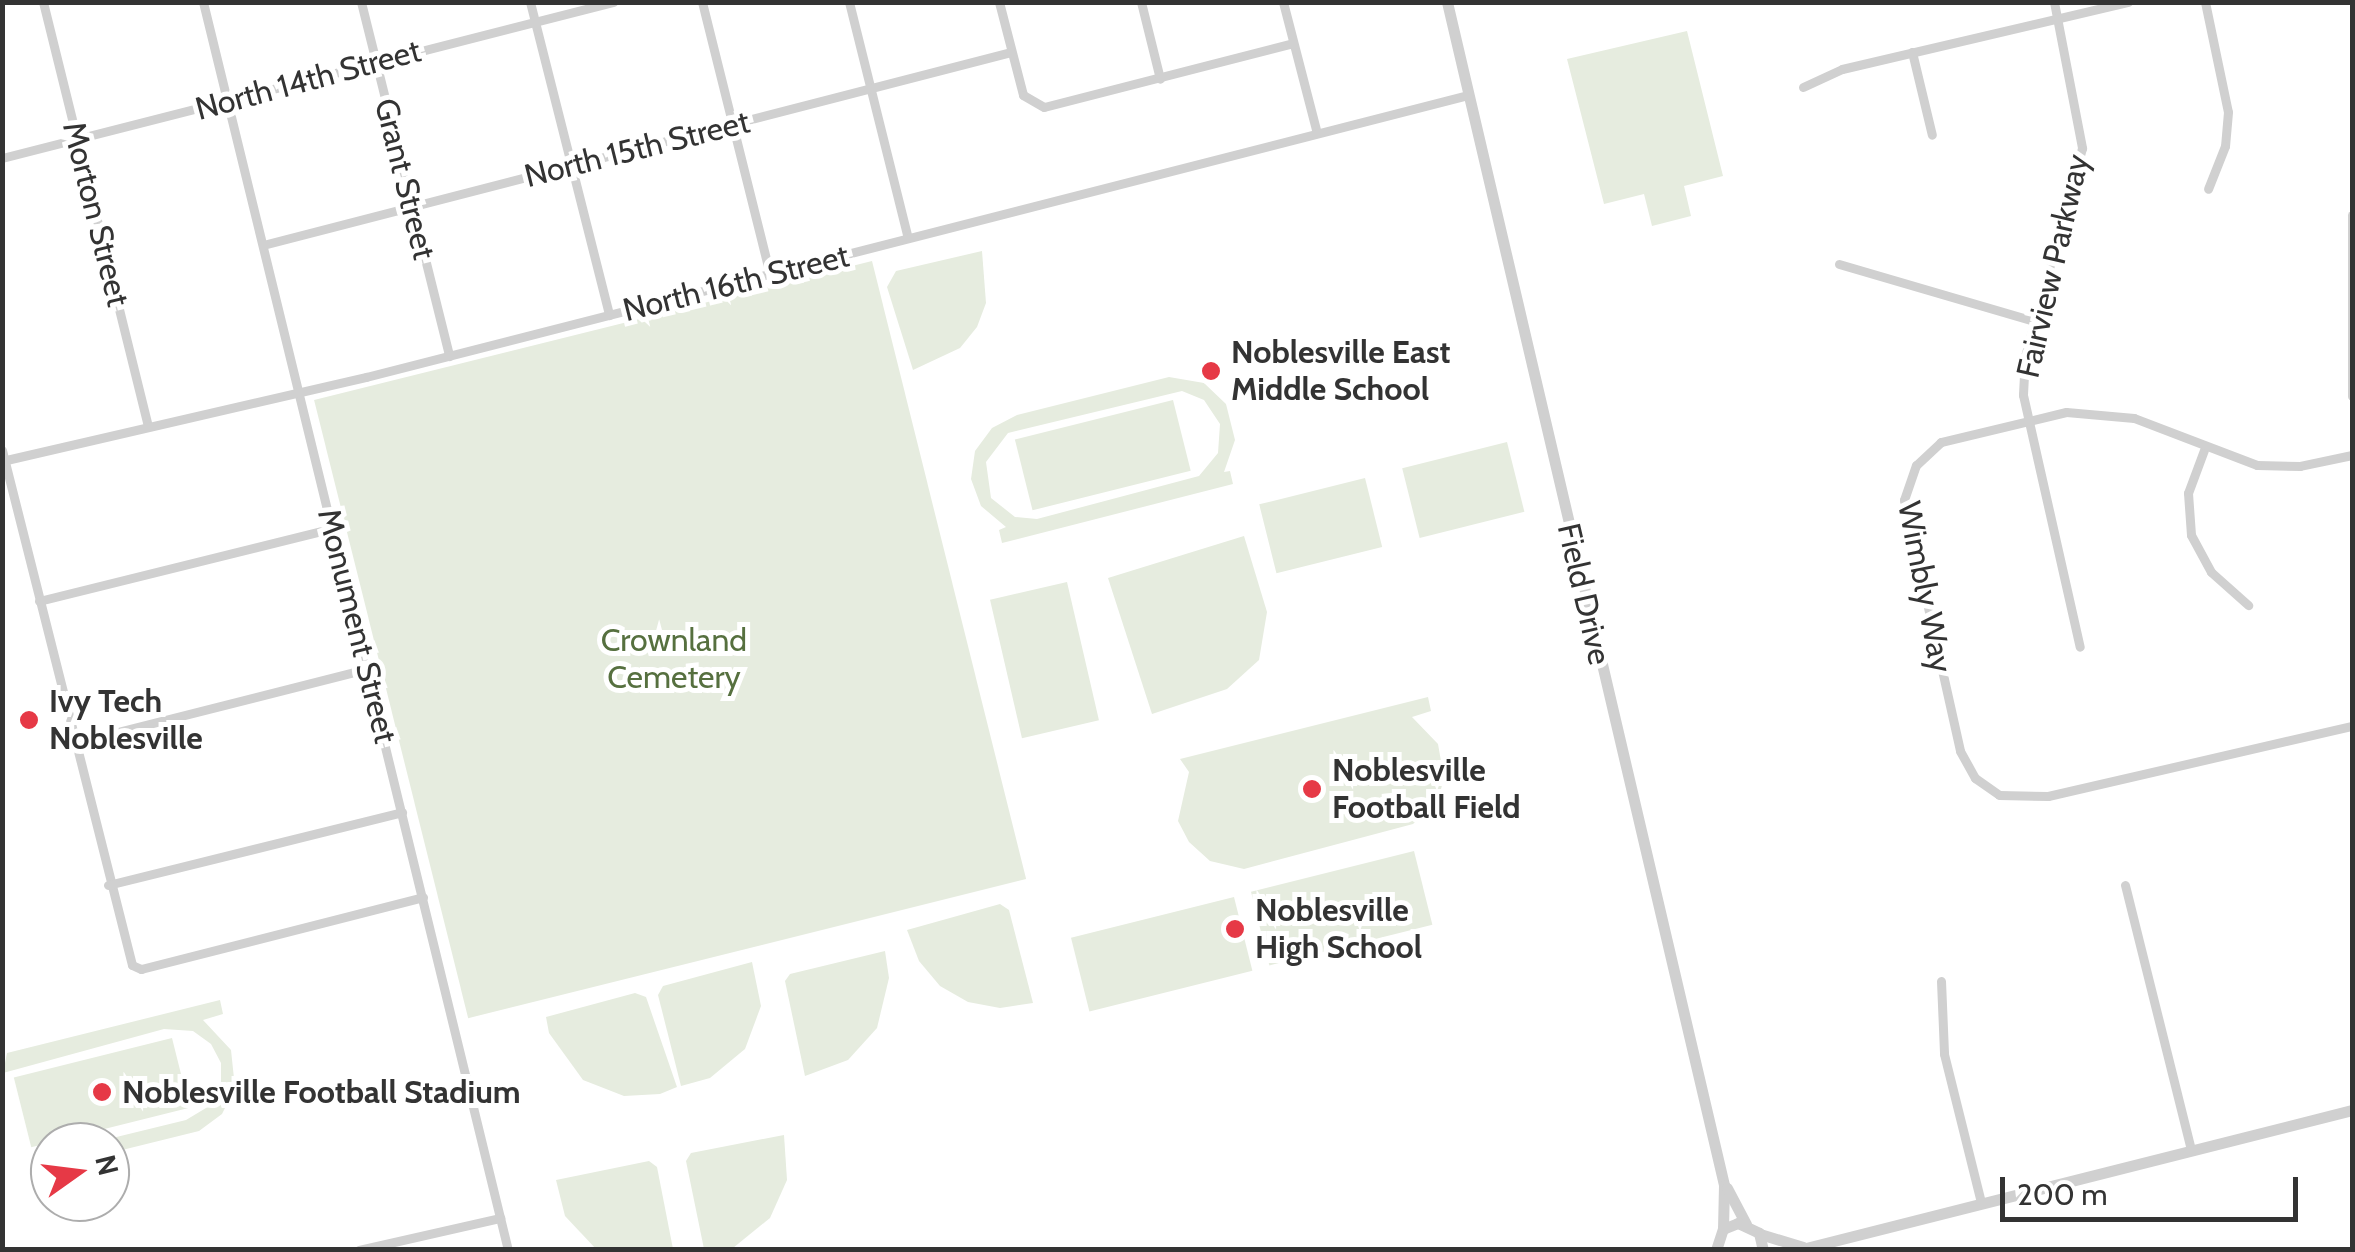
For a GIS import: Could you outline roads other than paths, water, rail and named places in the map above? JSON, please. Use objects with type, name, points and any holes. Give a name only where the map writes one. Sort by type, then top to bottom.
[{"type":"street","name":"Morton Street","points":[[43,2],[148,425]]},
{"type":"street","name":"Monument Street","points":[[203,2],[508,1250]]},
{"type":"street","name":"Grant Street","points":[[361,2],[449,356]]},
{"type":"street","points":[[530,2],[608,316]]},
{"type":"street","name":"North 14th Street","points":[[2,158],[613,2]]},
{"type":"street","points":[[702,2],[770,274]]},
{"type":"street","points":[[849,2],[908,238]]},
{"type":"street","points":[[999,2],[1023,95],[1036,106],[1293,44]]},
{"type":"street","points":[[1141,2],[1160,79]]},
{"type":"street","points":[[1283,2],[1317,134]]},
{"type":"street","name":"Field Drive","points":[[1447,2],[1724,1185]]},
{"type":"street","name":"Fairview Parkway","points":[[2054,2],[2082,148],[2034,321],[2023,377],[2028,420],[2080,647]]},
{"type":"street","points":[[1803,87],[1842,69],[2128,2]]},
{"type":"street","points":[[2205,2],[2228,112],[2225,146],[2208,189]]},
{"type":"street","name":"North 15th Street","points":[[264,245],[1011,52]]},
{"type":"street","points":[[1912,52],[1932,134]]},
{"type":"street","name":"North 16th Street","points":[[3,457],[449,356],[1468,95]]},
{"type":"street","points":[[2352,215],[2352,396]]},
{"type":"street","points":[[1839,264],[2034,321]]},
{"type":"street","name":"Wimbly Way","points":[[2352,455],[2280,467],[2204,450],[2116,414],[2066,412],[1932,447],[1910,475],[1904,500],[1960,752],[1975,778],[1999,794],[2048,796],[2352,726]]},
{"type":"street","points":[[2204,450],[2188,493],[2191,535],[2211,572],[2248,605]]},
{"type":"street","points":[[3,457],[126,957],[136,969],[423,897]]},
{"type":"street","points":[[39,602],[333,528]]},
{"type":"street","points":[[74,743],[368,669]]},
{"type":"street","points":[[108,885],[402,812]]},
{"type":"street","points":[[2125,885],[2190,1150]]},
{"type":"street","points":[[1941,981],[1944,1054],[1981,1202]]},
{"type":"street","points":[[1724,1185],[1746,1224],[1800,1248],[2352,1110]]},
{"type":"street","points":[[1712,1247],[1724,1229],[1724,1185]]},
{"type":"street","points":[[359,1250],[500,1218]]},
{"type":"street","points":[[1724,1229],[1746,1224]]},
{"type":"street","points":[[1759,1233],[1763,1250]]},
{"type":"place","name":"Noblesville East Middle School","points":[[1211,371]]},
{"type":"place","name":"Ivy Tech Noblesville","points":[[29,720]]},
{"type":"place","name":"Noblesville Football Field","points":[[1312,789]]},
{"type":"place","name":"Noblesville High School","points":[[1235,929]]},
{"type":"place","name":"Noblesville Football Stadium","points":[[102,1092]]},
{"type":"park label","name":"Crownland Cemetery","points":[[674,660]]}]
